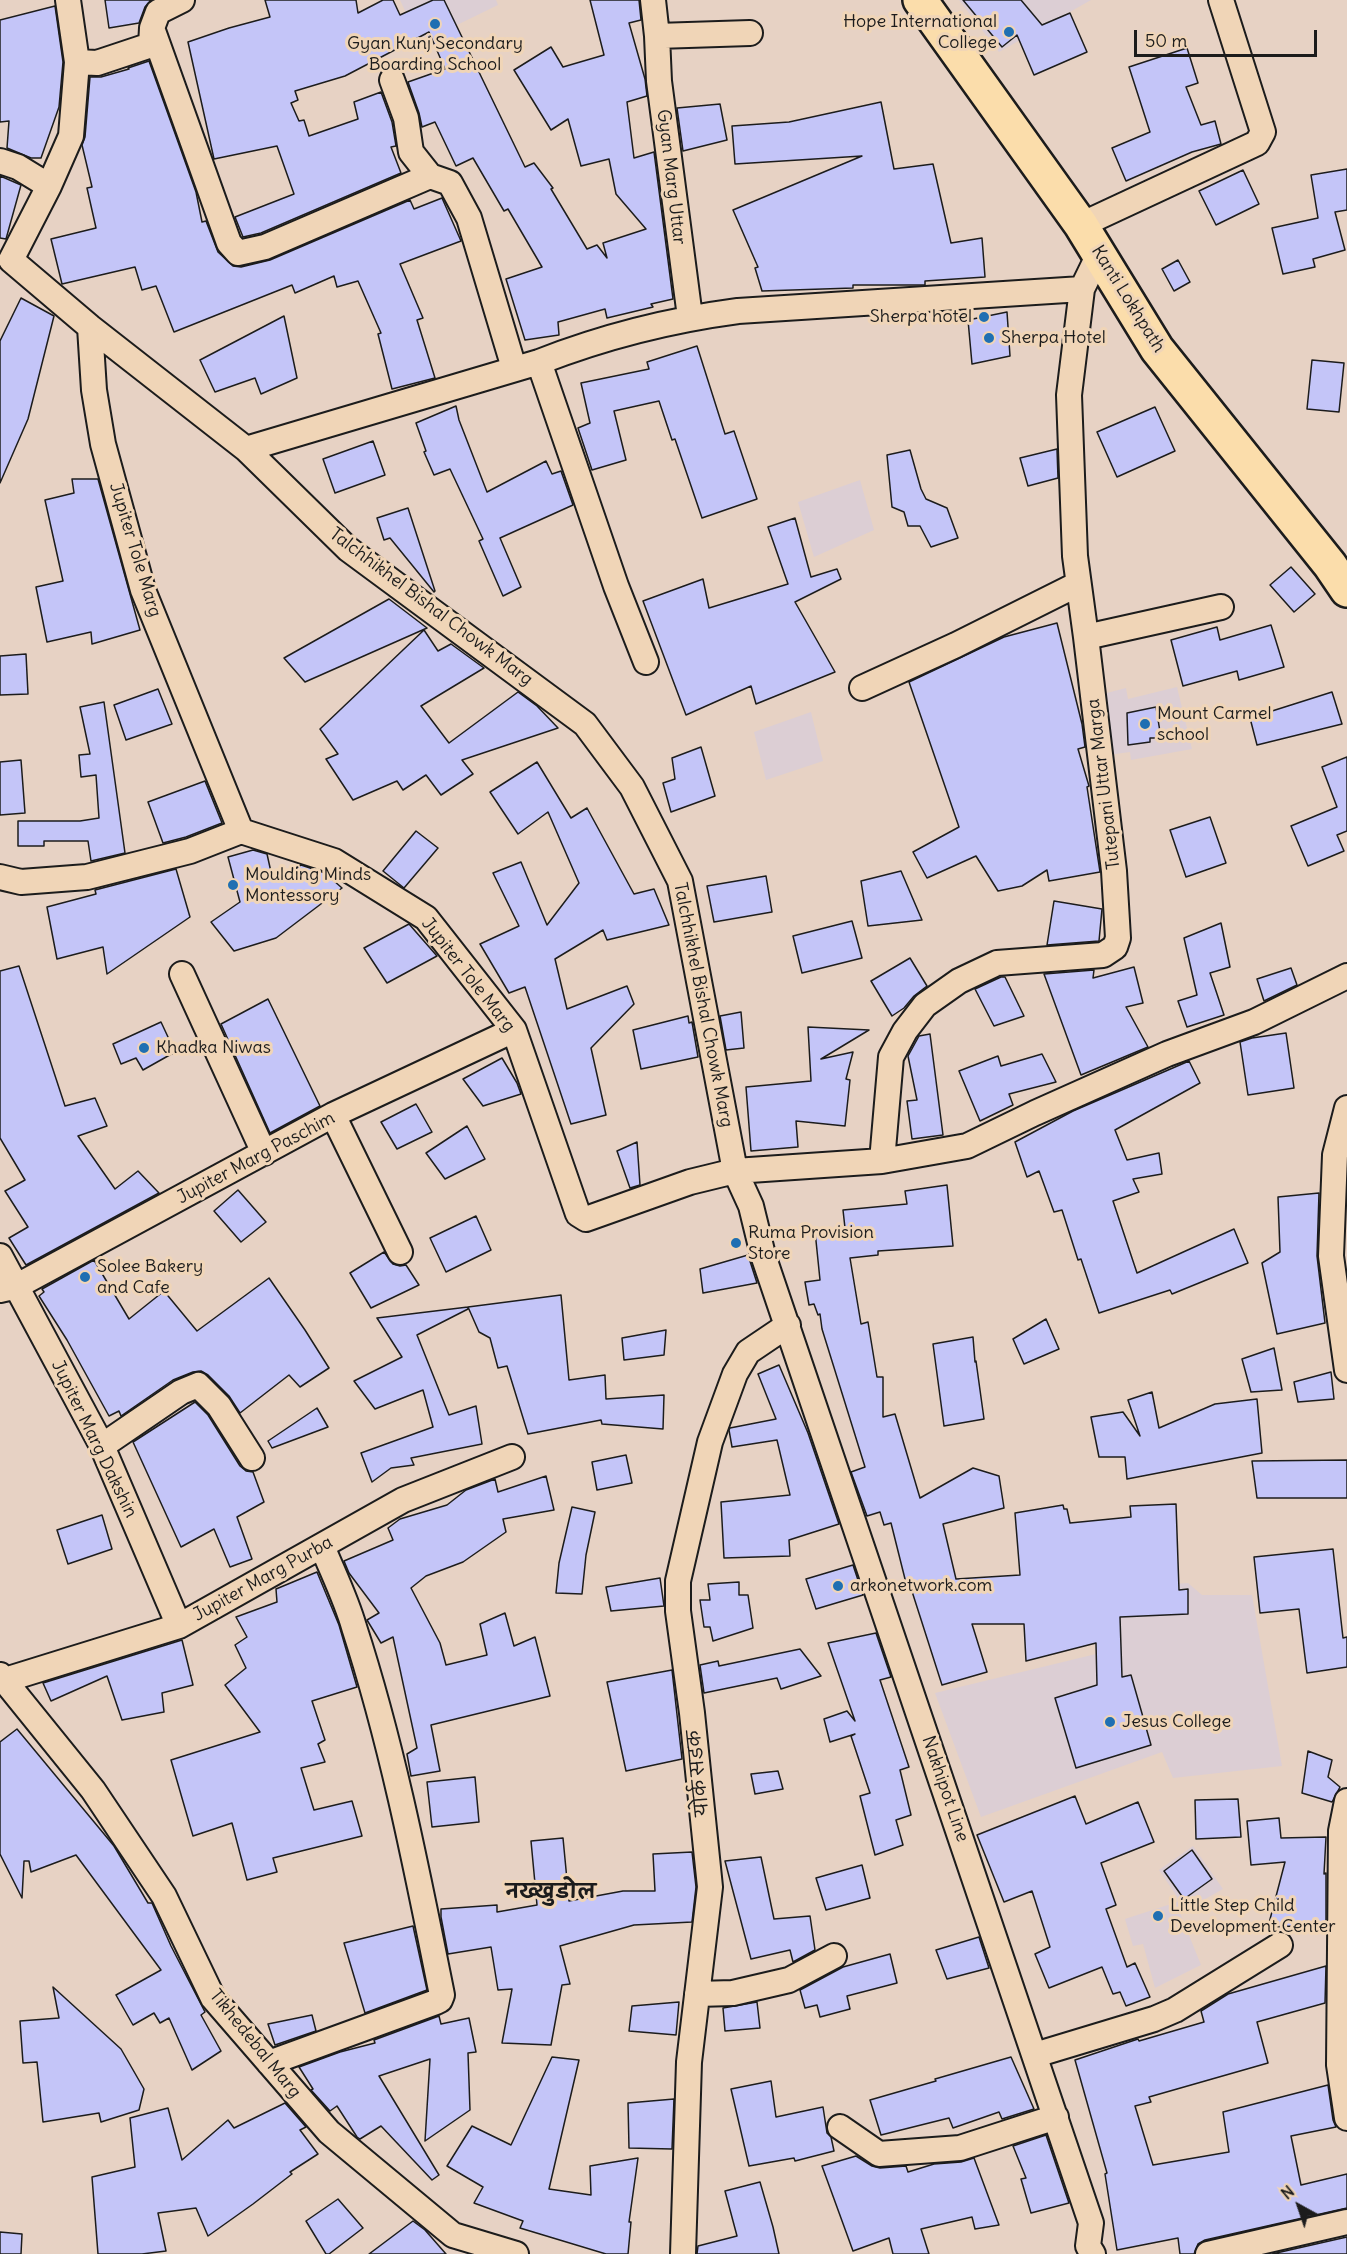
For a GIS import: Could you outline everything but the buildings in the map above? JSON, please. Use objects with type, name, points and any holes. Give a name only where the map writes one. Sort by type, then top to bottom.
[{"type":"main road","name":"Kanti Lokhpath","points":[[920,0],[1081,225],[1157,349],[1347,590]]},
{"type":"street","name":"Talchhikhel Bishal Chowk Marg","points":[[68,0],[77,62],[71,136],[49,186],[6,268],[90,327],[246,449],[348,549],[585,724],[632,787],[680,881],[735,1171],[751,1206],[763,1255],[788,1325]]},
{"type":"street","points":[[77,62],[97,63],[151,45],[152,28],[158,12],[182,0]]},
{"type":"street","name":"Gyan Marg Uttar","points":[[653,0],[659,81],[690,317]]},
{"type":"street","points":[[1081,225],[1257,142],[1263,132],[1221,0]]},
{"type":"street","points":[[152,28],[229,243],[238,253],[265,247],[430,176]]},
{"type":"street","points":[[657,36],[750,33]]},
{"type":"street","points":[[392,80],[406,118],[411,152],[430,176],[450,183],[469,218],[514,368]]},
{"type":"street","points":[[0,161],[18,167],[49,186]]},
{"type":"street","name":"Tutepani Uttar Marga","points":[[882,1161],[891,1057],[904,1031],[925,1005],[959,981],[997,963],[1103,955],[1111,952],[1118,938],[1114,871],[1075,556],[1068,395],[1082,288],[1099,254]]},
{"type":"street","points":[[246,449],[539,362],[584,345],[690,317],[738,311],[1082,288]]},
{"type":"street","name":"Jupiter Tole Marg","points":[[90,327],[94,390],[103,444],[143,590],[241,831],[334,861],[426,918],[514,1030],[578,1214],[586,1219],[690,1182],[735,1171]]},
{"type":"street","points":[[539,362],[616,586],[646,662]]},
{"type":"street","points":[[862,688],[956,645],[1078,584]]},
{"type":"street","points":[[1086,637],[1221,607]]},
{"type":"street","points":[[0,877],[21,882],[87,877],[190,851],[241,831]]},
{"type":"street","points":[[182,974],[264,1153]]},
{"type":"street","points":[[735,1171],[882,1161],[967,1146],[1167,1054],[1254,1022],[1347,976]]},
{"type":"street","name":"Jupiter Marg Paschim","points":[[9,1288],[333,1115],[514,1030]]},
{"type":"street","points":[[1347,1108],[1335,1155],[1331,1256],[1347,1370]]},
{"type":"street","points":[[333,1115],[400,1252]]},
{"type":"street","name":"Jupiter Marg Dakshin","points":[[0,1256],[9,1288],[102,1446],[179,1626]]},
{"type":"street","name":"योर्क सडक","points":[[683,2254],[690,2062],[710,1887],[692,1713],[678,1611],[678,1581],[710,1442],[735,1374],[748,1352],[788,1325]]},
{"type":"street","name":"Nakhipot Line","points":[[788,1325],[1092,2223],[1089,2251]]},
{"type":"street","points":[[102,1446],[181,1392],[198,1384],[219,1406],[252,1458]]},
{"type":"street","name":"Jupiter Marg Purba","points":[[2,1677],[179,1626],[403,1500],[512,1457]]},
{"type":"street","points":[[269,2063],[436,2002],[442,1995],[408,1824],[377,1702],[354,1624],[322,1546]]},
{"type":"street","name":"Tikhedebal Marg","points":[[2,1677],[93,1790],[164,1896],[213,1998],[328,2132],[457,2244],[516,2254]]},
{"type":"street","points":[[1347,1801],[1341,1831],[1340,2065],[1347,2118]]},
{"type":"street","points":[[1035,2055],[1154,2019],[1175,2010],[1280,1945]]},
{"type":"street","points":[[698,1994],[733,1993],[789,1980],[834,1956]]},
{"type":"street","points":[[840,2127],[879,2154],[960,2148],[1056,2117]]},
{"type":"street","points":[[1208,2254],[1347,2222]]},
{"type":"shaded area","name":"Gyan Kunj Secondary Boarding School","points":[[400,0],[496,0],[498,5],[420,43]]},
{"type":"shaded area","name":"Hope International College","points":[[959,0],[1091,0],[999,52]]},
{"type":"shaded area","points":[[860,480],[874,530],[814,557],[798,502]]},
{"type":"shaded area","name":"Mount Carmel school","points":[[1177,687],[1192,749],[1131,760],[1130,752],[1108,755],[1099,695],[1126,688],[1128,699]]},
{"type":"shaded area","points":[[811,712],[823,761],[766,780],[754,732]]},
{"type":"shaded area","name":"Jesus College","points":[[1188,1583],[1202,1595],[1252,1595],[1282,1766],[1173,1778],[1162,1752],[981,1817],[935,1693],[1096,1654],[1087,1590]]},
{"type":"shaded area","name":"Little Step Child Development Center","points":[[1193,1846],[1223,1889],[1180,1913],[1201,1965],[1155,1988],[1143,1944],[1133,1946],[1125,1919],[1180,1901],[1159,1870]]},
{"type":"place","name":"Gyan Kunj Secondary Boarding School","points":[[435,24]]},
{"type":"place","name":"Hope International College","points":[[1009,32]]},
{"type":"place","name":"Sherpa hotel","points":[[984,317]]},
{"type":"place","name":"Sherpa Hotel","points":[[989,338]]},
{"type":"place","name":"Mount Carmel school","points":[[1145,724]]},
{"type":"place","name":"Moulding Minds Montessory","points":[[233,885]]},
{"type":"place","name":"Khadka Niwas","points":[[144,1048]]},
{"type":"place","name":"Ruma Provision Store","points":[[736,1243]]},
{"type":"place","name":"Solee Bakery and Cafe","points":[[85,1277]]},
{"type":"place","name":"arkonetwork.com","points":[[838,1586]]},
{"type":"place","name":"Jesus College","points":[[1110,1722]]},
{"type":"place","name":"Little Step Child Development Center","points":[[1158,1916]]},
{"type":"district","name":"नख्खुडोल","points":[[551,1892]]}]
